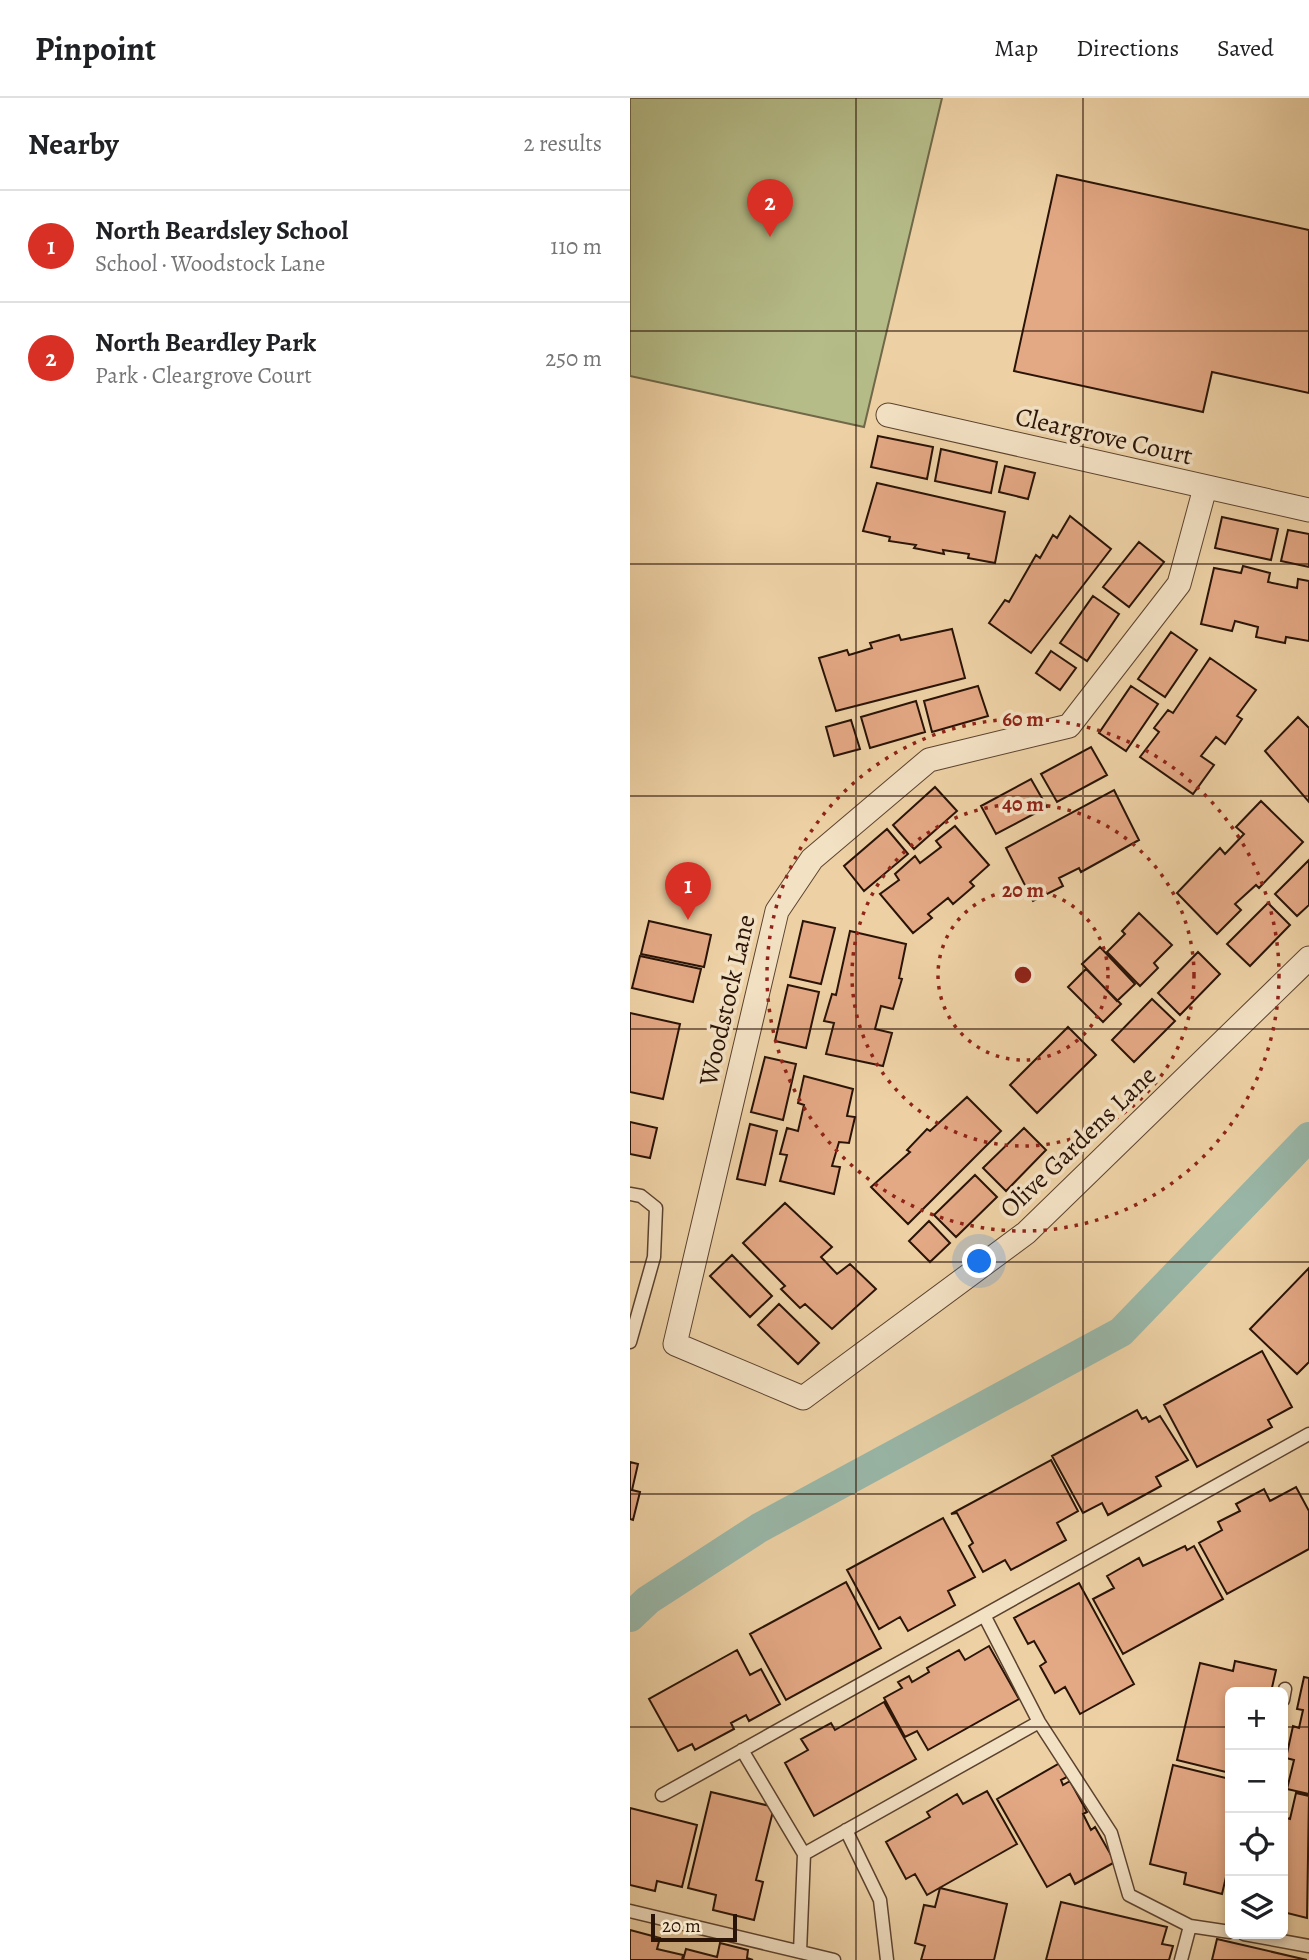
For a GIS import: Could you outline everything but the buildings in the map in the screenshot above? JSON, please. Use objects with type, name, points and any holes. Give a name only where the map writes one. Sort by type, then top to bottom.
[{"type":"street","name":"Cleargrove Court","points":[[888,415],[1309,510]]},
{"type":"street","name":"Woodstock Lane","points":[[803,1398],[675,1344],[777,911],[812,859],[929,760],[1069,726],[1179,584],[1205,488]]},
{"type":"street","name":"Olive Gardens Lane","points":[[803,1398],[1026,1233],[1309,958]]},
{"type":"lane","points":[[630,1194],[641,1196],[656,1208],[654,1257],[630,1342]]},
{"type":"lane","points":[[662,1794],[985,1617],[1309,1434]]},
{"type":"lane","points":[[985,1617],[1039,1722],[1111,1833],[1129,1895],[1189,1926],[1225,1931]]},
{"type":"lane","points":[[804,1854],[1039,1722]]},
{"type":"lane","points":[[742,1750],[804,1854],[800,1952]]},
{"type":"lane","points":[[846,1830],[880,1900],[887,1960]]},
{"type":"lane","points":[[630,1912],[834,1960]]},
{"type":"lane","points":[[1181,1960],[1189,1926]]},
{"type":"lane","points":[[1269,1939],[1309,1947]]},
{"type":"green space","points":[[630,98],[942,98],[864,427],[630,376]]},
{"type":"waterway","points":[[630,1617],[648,1600],[759,1528],[1121,1332],[1309,1137]]},
{"type":"place","name":"North Beardley Park","points":[[770,237]]},
{"type":"place","name":"North Beardsley School","points":[[688,920]]}]
